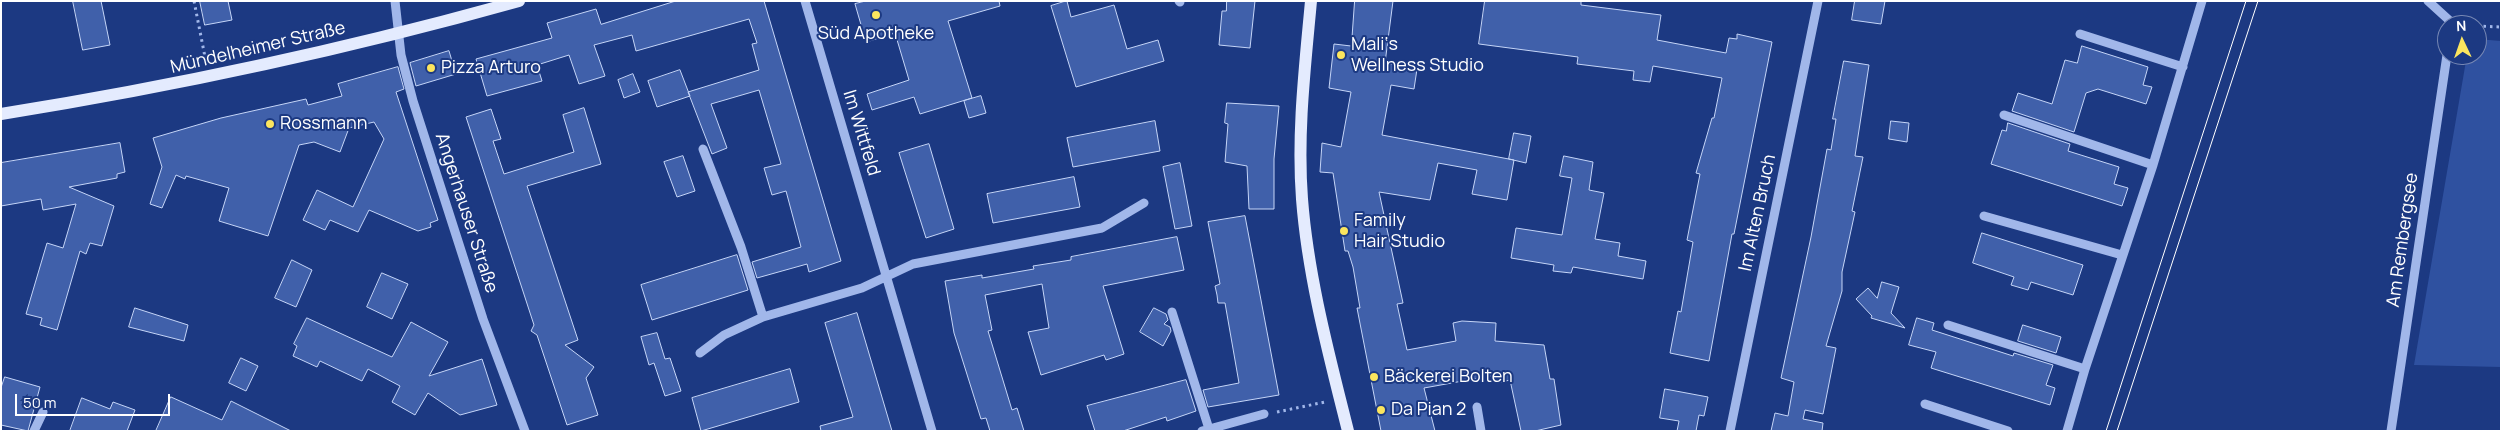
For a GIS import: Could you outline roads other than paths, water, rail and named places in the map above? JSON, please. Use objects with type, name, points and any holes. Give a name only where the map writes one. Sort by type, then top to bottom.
[{"type":"main road","name":"Mündelheimer Straße","points":[[1,114],[104,98],[209,77],[398,33],[518,1]]},
{"type":"main road","points":[[1312,1],[1301,109],[1302,199],[1308,250],[1348,431]]},
{"type":"street","name":"Angerhauser Straße","points":[[395,1],[402,62],[413,102],[483,319],[525,431]]},
{"type":"street","name":"Im Wittfeld","points":[[805,1],[932,431]]},
{"type":"street","name":"Im Alten Bruch","points":[[1730,431],[1818,1]]},
{"type":"street","points":[[2067,431],[2122,254],[2153,165],[2202,1]]},
{"type":"street","points":[[2428,1],[2443,15]]},
{"type":"street","points":[[2080,34],[2183,67]]},
{"type":"street","name":"Am Rembergsee","points":[[2391,431],[2446,65]]},
{"type":"street","points":[[2004,115],[2153,165]]},
{"type":"street","points":[[703,149],[741,247],[763,318]]},
{"type":"street","points":[[700,353],[724,335],[763,318],[862,288],[886,275],[913,264],[1102,228],[1144,203]]},
{"type":"street","points":[[1984,216],[2122,254]]},
{"type":"street","points":[[1172,312],[1205,430],[1264,414]]},
{"type":"street","points":[[1948,326],[2085,369]]},
{"type":"street","points":[[1925,404],[2008,431]]},
{"type":"street","points":[[1477,407],[1481,431]]},
{"type":"street","points":[[34,431],[43,412]]},
{"type":"tram line","points":[[2106,431],[2246,1]]},
{"type":"tram line","points":[[2117,431],[2258,1]]},
{"type":"place","name":"Süd Apotheke","points":[[876,15]]},
{"type":"place","name":"Mali‘s Wellness Studio","points":[[1341,55]]},
{"type":"place","name":"Pizza Arturo","points":[[431,68]]},
{"type":"place","name":"Rossmann","points":[[270,124]]},
{"type":"place","name":"Family Hair Studio","points":[[1344,231]]},
{"type":"place","name":"Bäckerei Bolten","points":[[1374,377]]},
{"type":"place","name":"Da Pian 2","points":[[1381,410]]}]
